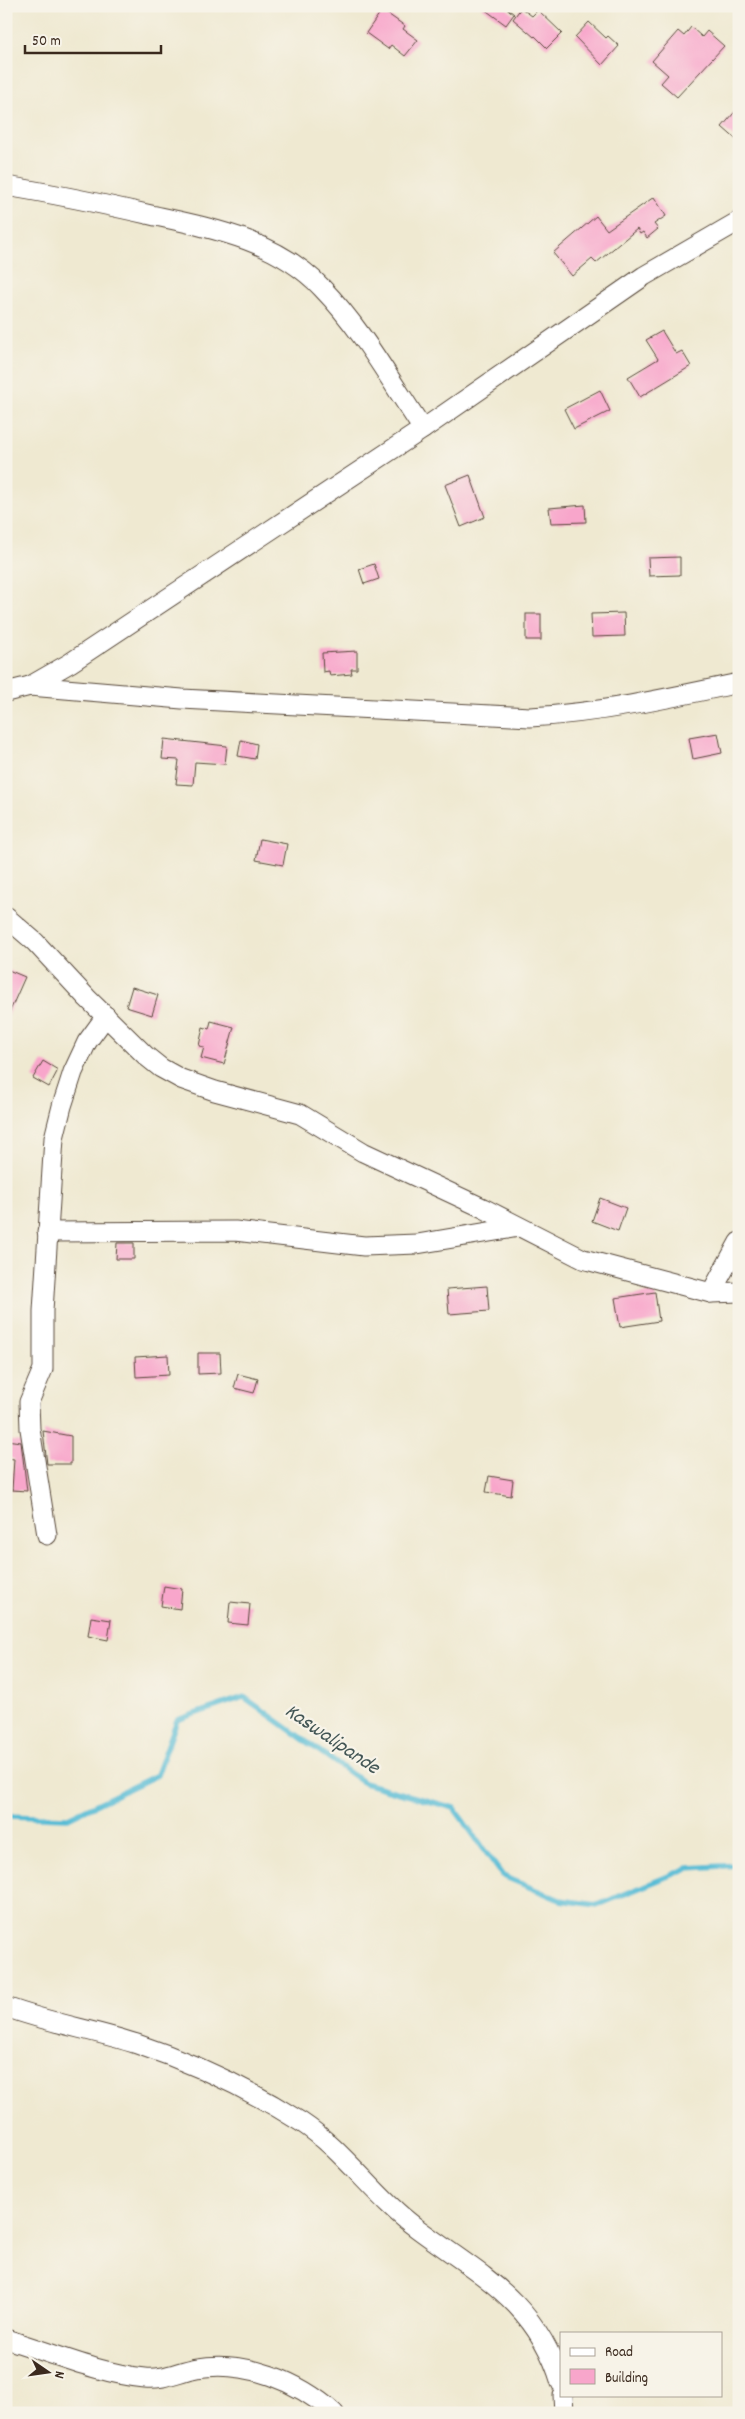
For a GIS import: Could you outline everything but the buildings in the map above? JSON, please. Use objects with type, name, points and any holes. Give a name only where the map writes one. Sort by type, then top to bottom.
[{"type":"street","points":[[6,186],[122,208],[240,236],[291,263],[321,287],[340,309],[423,429]]},
{"type":"street","points":[[6,692],[30,686],[70,663],[423,429],[644,276],[739,221]]},
{"type":"street","points":[[30,686],[182,699],[530,717],[574,714],[646,703],[739,683]]},
{"type":"street","points":[[6,917],[35,942],[106,1016],[154,1062],[181,1080],[300,1114],[363,1152],[583,1259],[711,1293],[739,1292]]},
{"type":"street","points":[[46,1535],[30,1429],[29,1402],[43,1369],[43,1311],[54,1138],[62,1106],[74,1072],[88,1042],[106,1016]]},
{"type":"street","points":[[47,1232],[236,1231],[364,1246],[416,1244],[518,1227]]},
{"type":"street","points":[[711,1293],[739,1242]]},
{"type":"street","points":[[6,2008],[38,2019],[96,2032],[139,2045],[181,2061],[230,2083],[302,2123],[324,2141],[404,2218],[507,2294],[526,2315],[542,2339],[560,2381]]},
{"type":"street","points":[[6,2338],[102,2370],[146,2378],[169,2376],[183,2371],[212,2367],[274,2376],[317,2398],[334,2413]]},
{"type":"street","points":[[563,2396],[564,2413]]},
{"type":"waterway","name":"Kaswalipande","points":[[6,1816],[68,1818],[157,1775],[177,1720],[244,1697],[364,1783],[454,1808],[503,1876],[560,1900],[598,1905],[688,1868],[739,1865]]}]
